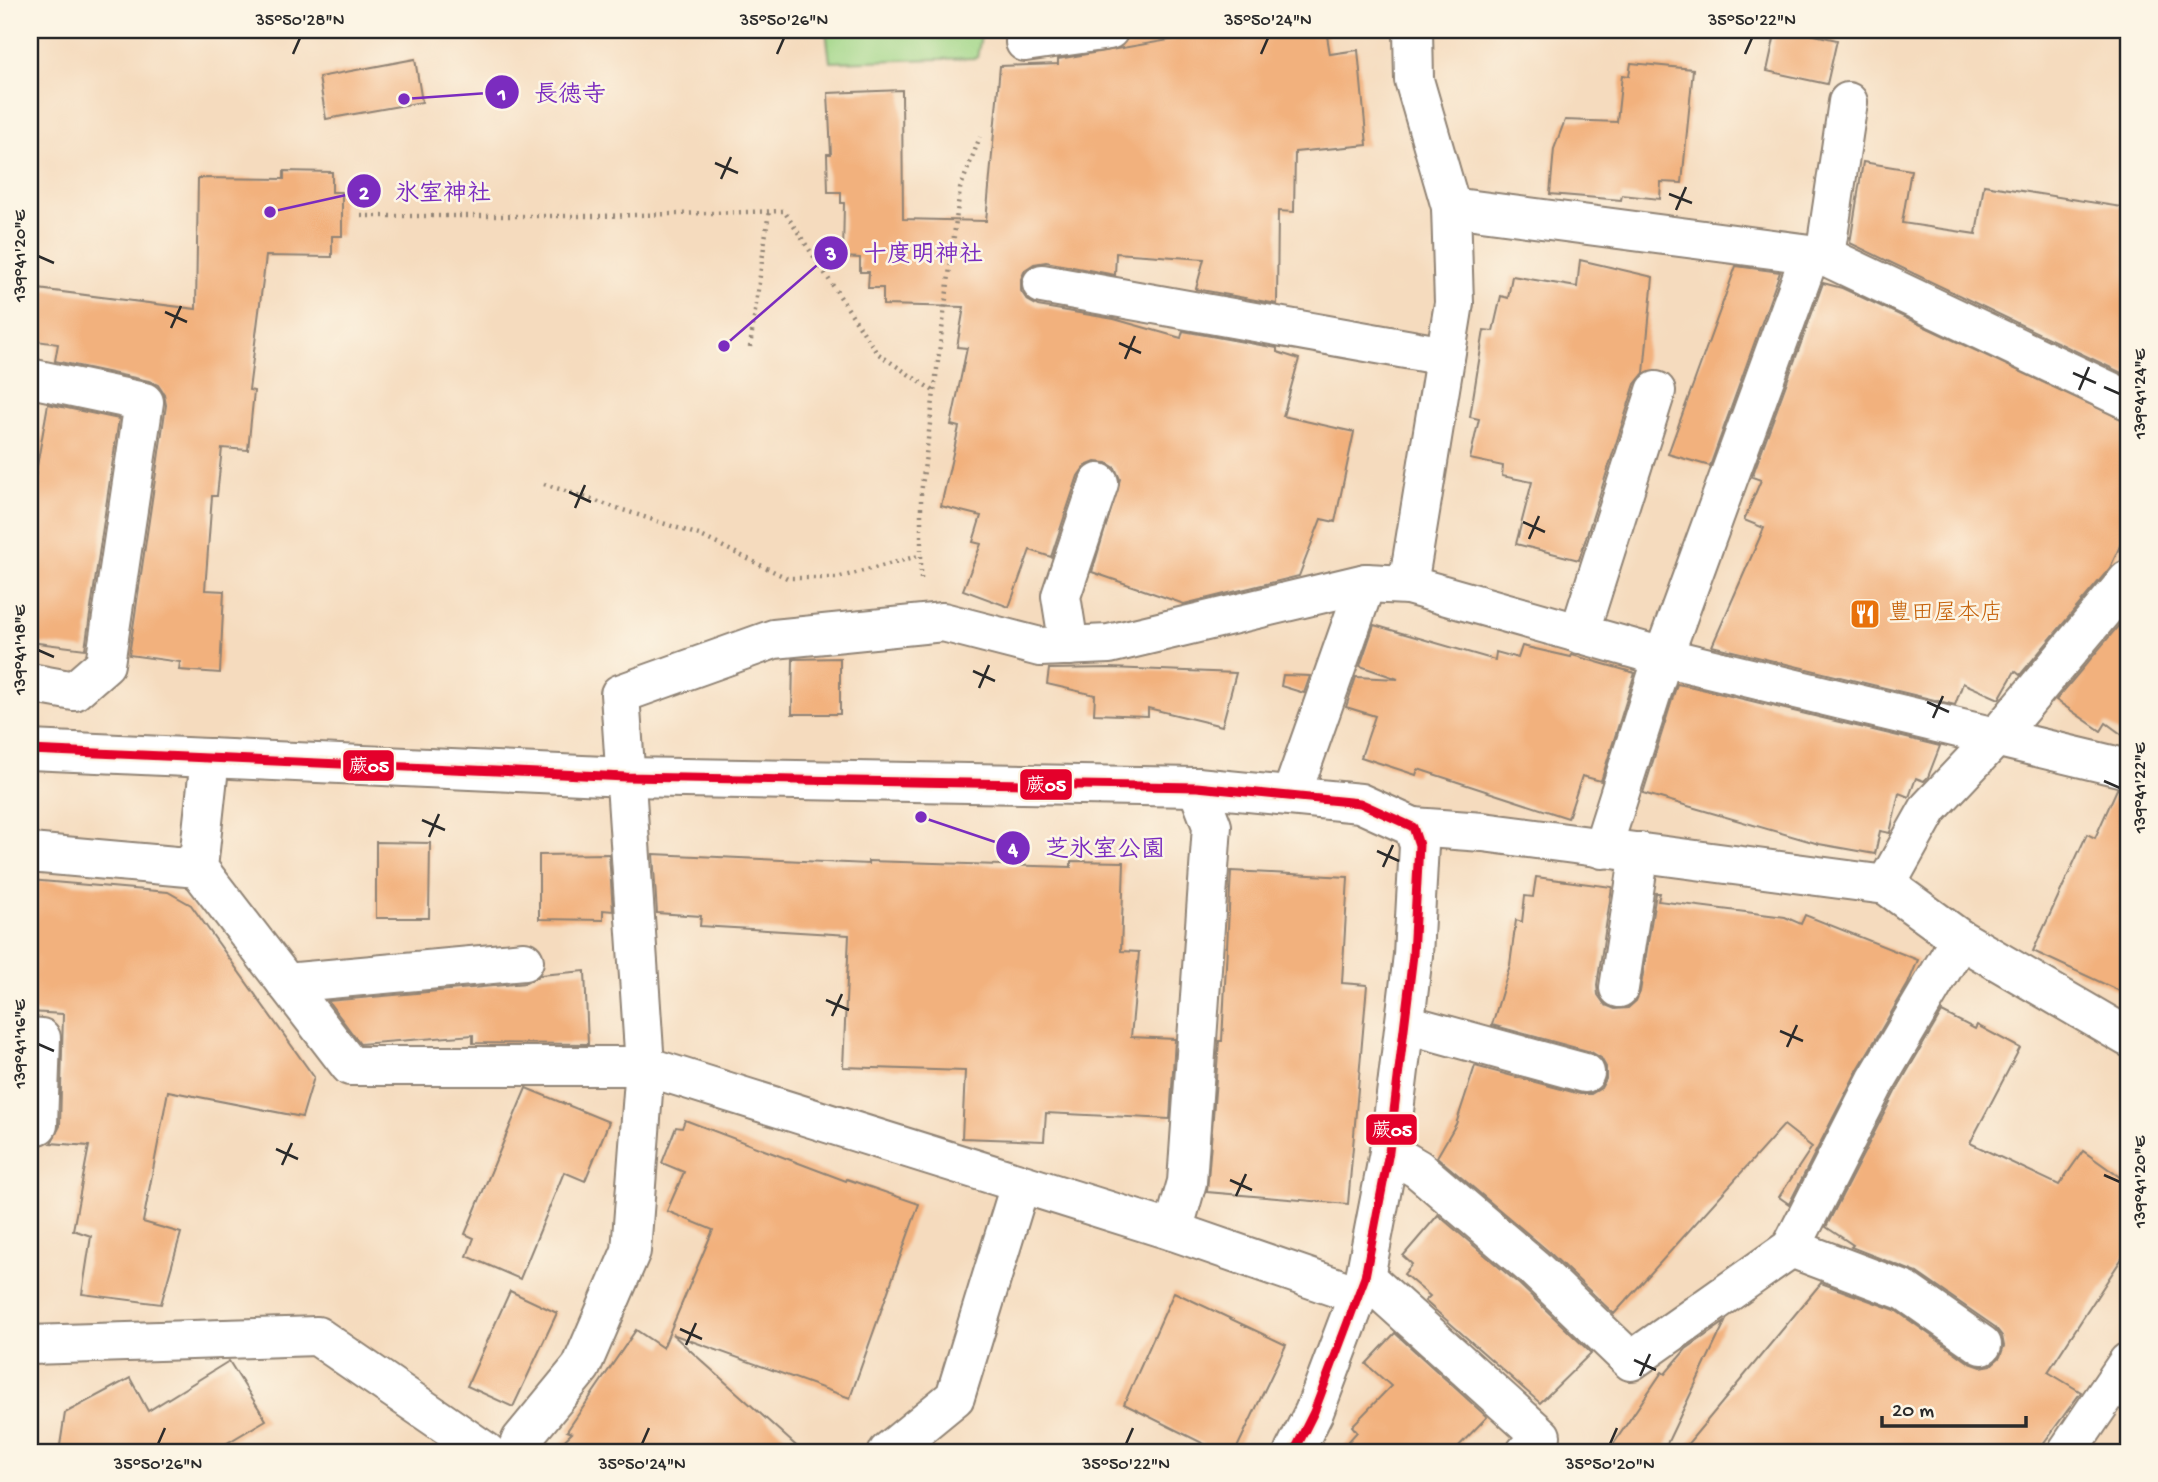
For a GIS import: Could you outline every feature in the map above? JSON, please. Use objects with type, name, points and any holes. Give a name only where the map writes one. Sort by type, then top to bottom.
[{"type":"street","points":[[1025,42],[1109,30]]},
{"type":"street","points":[[1408,585],[1454,303],[1451,207],[1414,80],[1413,30]]},
{"type":"street","points":[[1602,849],[1663,657],[1818,256],[1848,102]]},
{"type":"street","points":[[1451,207],[1818,256],[2128,400]]},
{"type":"street","points":[[1042,284],[1446,356]]},
{"type":"street","points":[[30,377],[144,402],[105,664],[74,691],[30,683]]},
{"type":"street","points":[[1578,634],[1656,391]]},
{"type":"street","points":[[1069,646],[1061,596],[1099,483]]},
{"type":"street","points":[[1886,885],[1929,808],[1998,736],[2128,580]]},
{"type":"street","points":[[1291,796],[1366,583]]},
{"type":"street","points":[[516,1452],[521,1440],[580,1367],[631,1251],[645,1066],[620,694],[774,639],[943,622],[1041,647],[1109,644],[1366,583],[1408,585],[1663,657],[2128,769]]},
{"type":"street","points":[[30,750],[626,777],[1197,787],[1360,803],[1413,827],[1483,832],[1886,885],[1960,939],[2128,1037]]},
{"type":"street","points":[[210,758],[198,868],[350,1066],[645,1066],[1020,1185],[1362,1286],[1541,1436],[1526,1452]]},
{"type":"street","points":[[1173,1231],[1187,1182],[1212,826],[1197,787]]},
{"type":"street","points":[[1294,1452],[1314,1412],[1362,1286],[1389,1152],[1406,1024],[1419,845],[1413,827]]},
{"type":"street","points":[[1619,988],[1640,852]]},
{"type":"street","points":[[30,853],[198,868]]},
{"type":"street","points":[[1389,1152],[1418,1169],[1534,1268],[1631,1361],[1791,1248],[1876,1081],[1960,939]]},
{"type":"street","points":[[286,983],[524,961]]},
{"type":"street","points":[[1406,1024],[1585,1073]]},
{"type":"street","points":[[30,1037],[41,1038],[38,1125]]},
{"type":"street","points":[[888,1452],[955,1397],[1020,1185]]},
{"type":"street","points":[[1791,1248],[1905,1291],[1982,1345]]},
{"type":"street","points":[[30,1345],[317,1336],[486,1452]]},
{"type":"street","points":[[2067,1452],[2128,1362]]},
{"type":"path","points":[[920,625],[921,494],[960,189],[980,137]]},
{"type":"path","points":[[750,347],[769,211]]},
{"type":"path","points":[[362,216],[600,216],[784,211],[877,353],[934,392]]},
{"type":"path","points":[[544,484],[699,535],[788,578],[837,578],[922,555]]},
{"type":"green space","points":[[826,30],[982,30],[977,58],[830,62]]},
{"type":"building","points":[[1205,30],[1326,30],[1330,54],[1358,50],[1367,145],[1295,152],[1294,212],[1278,211],[1277,304],[1196,289],[1204,259],[1116,253],[1115,275],[1046,262],[1034,264],[1025,270],[1021,279],[1021,291],[1027,300],[1038,306],[1114,319],[1181,338],[1183,331],[1277,348],[1277,352],[1299,359],[1283,416],[1354,432],[1335,522],[1321,519],[1299,576],[1184,604],[1092,572],[1120,479],[1115,468],[1107,463],[1095,462],[1085,466],[1078,476],[1051,557],[1030,550],[1009,607],[963,590],[981,544],[973,542],[981,516],[941,506],[959,427],[951,425],[967,348],[957,347],[964,307],[883,305],[883,288],[868,288],[869,272],[860,272],[860,258],[843,257],[844,203],[841,203],[841,192],[828,192],[827,154],[831,154],[828,93],[902,90],[903,219],[986,221],[1000,66],[1058,64],[1058,59],[1175,39],[1174,34]]},
{"type":"building","points":[[1776,30],[1792,30],[1837,40],[1827,84],[1767,71]]},
{"type":"building","points":[[415,59],[422,102],[326,119],[319,77]]},
{"type":"building","points":[[1631,63],[1693,69],[1682,183],[1661,182],[1660,199],[1622,195],[1621,200],[1550,194],[1554,149],[1565,120],[1617,122],[1622,75],[1629,76]]},
{"type":"building","points":[[1863,162],[1911,170],[1902,223],[1976,234],[1984,185],[2128,208],[2128,376],[1850,243]]},
{"type":"building","points":[[284,171],[332,172],[332,192],[342,192],[342,236],[332,236],[332,257],[266,256],[249,390],[254,391],[248,450],[222,448],[217,496],[212,496],[205,590],[224,591],[220,673],[179,670],[180,662],[129,655],[166,405],[164,394],[158,385],[149,381],[55,361],[58,344],[30,340],[30,288],[196,309],[198,178],[284,179]]},
{"type":"building","points":[[1580,260],[1653,277],[1644,373],[1635,384],[1579,560],[1516,544],[1532,482],[1502,476],[1503,466],[1470,459],[1479,419],[1470,417],[1484,330],[1493,331],[1501,296],[1508,298],[1512,276],[1577,287]]},
{"type":"building","points":[[1736,266],[1780,272],[1710,466],[1668,454]]},
{"type":"building","points":[[1823,283],[1842,288],[2128,422],[2128,528],[2110,568],[2020,675],[2015,671],[1999,699],[1963,683],[1955,705],[1712,646],[1764,528],[1744,520],[1761,480],[1752,477]]},
{"type":"building","points":[[48,404],[119,419],[85,649],[30,642],[30,505]]},
{"type":"building","points":[[1374,625],[1495,660],[1496,652],[1518,658],[1522,646],[1571,657],[1572,655],[1635,673],[1601,781],[1582,776],[1568,818],[1418,769],[1416,775],[1361,757],[1375,716],[1346,707],[1356,677],[1398,679],[1360,666]]},
{"type":"building","points":[[2119,625],[2128,631],[2128,739],[2106,723],[2101,731],[2056,700]]},
{"type":"building","points":[[840,658],[840,714],[792,714],[793,659]]},
{"type":"building","points":[[1110,668],[1236,673],[1222,726],[1148,708],[1148,716],[1094,714],[1095,695],[1047,684],[1049,669]]},
{"type":"building","points":[[1283,675],[1310,676],[1304,693],[1281,686]]},
{"type":"building","points":[[1677,684],[1940,746],[1928,777],[1924,781],[1916,778],[1909,797],[1899,793],[1890,833],[1880,831],[1875,854],[1819,844],[1643,793]]},
{"type":"building","points":[[2117,789],[2128,790],[2128,995],[2033,951],[2087,834],[2095,838]]},
{"type":"building","points":[[376,842],[430,843],[429,918],[376,918]]},
{"type":"building","points":[[609,854],[613,911],[603,910],[603,920],[539,919],[539,855]]},
{"type":"building","points":[[653,854],[868,864],[868,861],[1071,867],[1071,861],[1124,862],[1121,951],[1139,952],[1131,1037],[1175,1039],[1170,1119],[1046,1113],[1044,1141],[962,1138],[965,1071],[843,1067],[849,935],[700,926],[701,916],[657,913]]},
{"type":"building","points":[[1231,871],[1348,877],[1342,983],[1367,985],[1348,1204],[1207,1192],[1219,1041],[1222,1041]]},
{"type":"building","points":[[1536,877],[1612,887],[1597,985],[1598,995],[1605,1005],[1615,1009],[1628,1008],[1636,1001],[1640,992],[1656,893],[1660,893],[1658,901],[1785,917],[1801,924],[1805,915],[1918,960],[1908,984],[1857,1071],[1789,1204],[1779,1197],[1812,1147],[1784,1125],[1614,1314],[1548,1251],[1437,1157],[1456,1124],[1475,1066],[1580,1094],[1591,1094],[1601,1088],[1606,1079],[1606,1067],[1601,1058],[1591,1052],[1492,1025],[1510,965],[1516,920],[1522,922],[1525,896],[1533,897]]},
{"type":"building","points":[[30,880],[168,892],[191,905],[314,1077],[302,1117],[168,1091],[143,1222],[181,1233],[161,1304],[82,1294],[91,1236],[73,1230],[89,1146],[51,1143],[60,1126],[63,1014],[30,1012]]},
{"type":"building","points":[[585,971],[588,1044],[473,1043],[473,1035],[360,1044],[328,1001],[526,983],[540,975]]},
{"type":"building","points":[[1942,1012],[1975,1029],[1977,1025],[2020,1048],[1970,1143],[2059,1185],[2083,1151],[2128,1183],[2128,1249],[2048,1372],[2081,1392],[2037,1452],[1681,1452],[1821,1283],[1895,1310],[1970,1363],[1981,1367],[1991,1365],[2000,1357],[2004,1346],[2002,1336],[1995,1327],[1917,1273],[1851,1247],[1853,1245],[1826,1227],[1895,1092]]},
{"type":"building","points":[[526,1088],[609,1122],[585,1181],[564,1172],[520,1279],[467,1256],[474,1238],[465,1234]]},
{"type":"building","points":[[685,1120],[846,1181],[847,1179],[919,1204],[850,1398],[672,1334],[803,1452],[552,1452],[572,1433],[567,1431],[636,1330],[663,1348],[713,1230],[667,1211],[684,1172],[662,1163],[676,1127],[682,1128]]},
{"type":"building","points":[[1438,1215],[1519,1284],[1591,1353],[1540,1403],[1425,1301],[1430,1296],[1404,1274],[1412,1264],[1403,1256]]},
{"type":"building","points":[[510,1291],[557,1313],[513,1407],[467,1386]]},
{"type":"building","points":[[1174,1292],[1286,1345],[1235,1452],[1220,1452],[1124,1404]]},
{"type":"building","points":[[1725,1322],[1663,1452],[1608,1452],[1662,1372],[1665,1374],[1686,1349]]},
{"type":"building","points":[[1395,1333],[1487,1417],[1453,1452],[1339,1452],[1357,1432],[1352,1426],[1391,1386],[1366,1364]]},
{"type":"building","points":[[229,1361],[266,1420],[212,1452],[59,1452],[65,1413],[130,1378],[148,1411]]},
{"type":"transit line","name":"蕨05","points":[[30,750],[626,777],[1197,787],[1360,803],[1413,827],[1419,845],[1413,955],[1389,1152],[1365,1277],[1314,1412],[1294,1452]]},
{"type":"place","name":"長徳寺","points":[[404,99]]},
{"type":"place","name":"氷室神社","points":[[270,212]]},
{"type":"place","name":"十度明神社","points":[[724,346]]},
{"type":"place","name":"豊田屋本店","points":[[1865,614]]},
{"type":"place","name":"芝氷室公園","points":[[921,817]]}]
